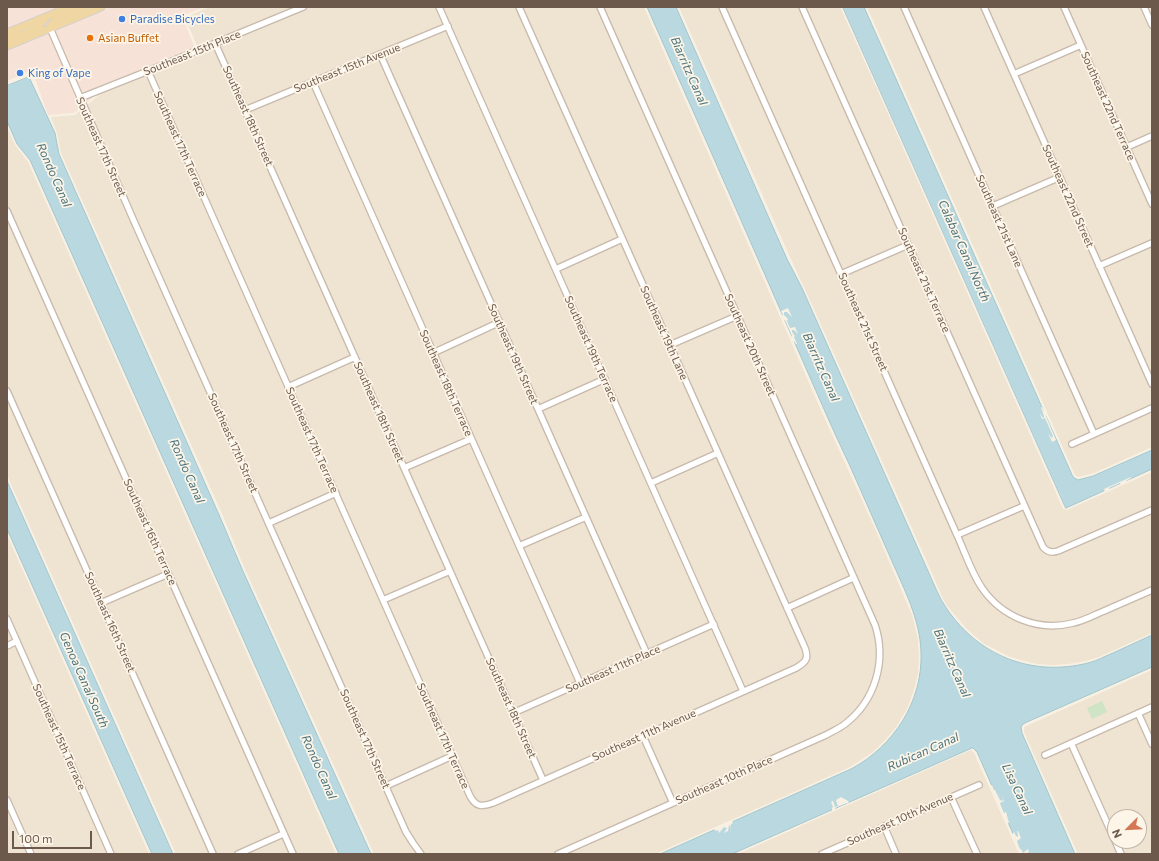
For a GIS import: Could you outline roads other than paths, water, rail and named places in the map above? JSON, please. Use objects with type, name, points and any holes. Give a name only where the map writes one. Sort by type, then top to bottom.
[{"type":"main road","points":[[7,33],[70,7]]},
{"type":"main road","points":[[50,28],[52,23],[57,18],[84,7]]},
{"type":"main road","points":[[7,46],[101,7]]},
{"type":"main road","points":[[7,40],[34,29],[41,24],[44,18]]},
{"type":"street","name":"Southeast 15th Place","points":[[80,98],[303,7]]},
{"type":"street","name":"Southeast 19th Terrace","points":[[439,7],[743,691]]},
{"type":"street","name":"Southeast 19th Lane","points":[[519,7],[787,608],[806,652],[806,660]]},
{"type":"street","name":"Southeast 20th Street","points":[[600,7],[875,626],[880,648],[880,663],[874,686]]},
{"type":"street","name":"Southeast 21st Street","points":[[722,7],[957,535],[985,592],[993,601],[1011,615],[1023,621],[1047,626],[1072,624],[1152,590]]},
{"type":"street","name":"Southeast 21st Terrace","points":[[802,7],[1041,545],[1048,551],[1058,551],[1152,510]]},
{"type":"street","name":"Southeast 21st Lane","points":[[904,7],[1094,434]]},
{"type":"street","name":"Southeast 22nd Street","points":[[984,7],[1152,384]]},
{"type":"street","name":"Southeast 22nd Terrace","points":[[1064,7],[1152,204]]},
{"type":"street","points":[[1144,7],[1152,25]]},
{"type":"street","name":"Southeast 15th Avenue","points":[[245,110],[448,26]]},
{"type":"street","name":"Southeast 17th Street","points":[[50,28],[406,832],[412,843],[421,854]]},
{"type":"street","name":"Southeast 18th Street","points":[[215,43],[543,780]]},
{"type":"street","points":[[1014,74],[1081,45]]},
{"type":"street","name":"Southeast 19th Street","points":[[380,54],[647,654]]},
{"type":"street","name":"Southeast 17th Terrace","points":[[148,71],[471,799],[475,804],[480,806]]},
{"type":"street","name":"Southeast 18th Terrace","points":[[313,82],[580,683]]},
{"type":"street","points":[[1127,147],[1152,136]]},
{"type":"street","points":[[993,206],[1060,177]]},
{"type":"street","name":"Southeast 16th Terrace","points":[[7,211],[293,854]]},
{"type":"street","points":[[556,268],[622,239]]},
{"type":"street","points":[[1099,266],[1152,242]]},
{"type":"street","points":[[841,274],[908,245]]},
{"type":"street","points":[[670,345],[737,316]]},
{"type":"street","points":[[433,353],[500,322]]},
{"type":"street","points":[[288,387],[355,357]]},
{"type":"street","points":[[538,409],[605,379]]},
{"type":"street","name":"Southeast 16th Street","points":[[7,391],[213,854]]},
{"type":"street","points":[[1072,444],[1152,408]]},
{"type":"street","points":[[404,468],[471,439]]},
{"type":"street","points":[[651,483],[718,453]]},
{"type":"street","points":[[269,523],[336,493]]},
{"type":"street","points":[[957,535],[1024,506]]},
{"type":"street","points":[[519,546],[586,517]]},
{"type":"street","points":[[383,600],[450,571]]},
{"type":"street","points":[[101,603],[168,574]]},
{"type":"street","points":[[787,608],[853,578]]},
{"type":"street","name":"Southeast 15th Terrace","points":[[7,619],[111,854]]},
{"type":"street","name":"Southeast 11th Place","points":[[514,713],[714,624]]},
{"type":"street","points":[[7,646],[17,641]]},
{"type":"street","name":"Southeast 11th Avenue","points":[[480,806],[493,803],[796,668],[802,665],[806,660]]},
{"type":"street","name":"Southeast 10th Place","points":[[558,854],[826,735],[841,727],[861,709],[874,686]]},
{"type":"street","points":[[1045,755],[1152,707]]},
{"type":"street","points":[[1138,713],[1152,744]]},
{"type":"street","points":[[643,736],[673,803]]},
{"type":"street","points":[[1071,743],[1121,854]]},
{"type":"street","points":[[386,786],[452,756]]},
{"type":"street","name":"Southeast 10th Avenue","points":[[822,854],[979,785]]},
{"type":"street","points":[[951,797],[977,854]]},
{"type":"street","points":[[7,800],[31,854]]},
{"type":"street","points":[[884,826],[896,854]]},
{"type":"street","points":[[238,854],[283,834]]},
{"type":"water","points":[[647,7],[676,7],[787,259],[802,288],[937,591],[947,609],[960,625],[975,639],[991,650],[1008,659],[1047,667],[1067,667],[1098,660],[1152,635],[1152,667],[1027,722],[1021,727],[1022,733],[1075,854],[1022,854],[977,752],[972,748],[732,854],[660,854],[851,769],[866,759],[893,735],[903,720],[917,688],[921,652],[918,628],[906,593]]},
{"type":"water","name":"Calabar Canal North","points":[[843,7],[864,7],[1073,477],[1078,480],[1093,476],[1152,450],[1152,469],[1066,508]]},
{"type":"water","name":"Rondo Canal","points":[[29,77],[55,133],[59,154],[242,569],[371,854],[339,854],[30,160],[17,144],[7,121],[7,86]]},
{"type":"water","name":"Genoa Canal South","points":[[7,481],[173,854],[152,854],[7,529]]},
{"type":"place","name":"Paradise Bicycles","points":[[122,19]]},
{"type":"place","name":"Asian Buffet","points":[[90,38]]},
{"type":"place","name":"King of Vape","points":[[20,73]]},
{"type":"water label","name":"Biarritz Canal","points":[[689,71]]},
{"type":"water label","name":"Biarritz Canal","points":[[821,367]]},
{"type":"water label","name":"Biarritz Canal","points":[[952,663]]},
{"type":"water label","name":"Rubican Canal","points":[[923,752]]},
{"type":"water label","name":"Lisa Canal","points":[[1017,789]]}]
